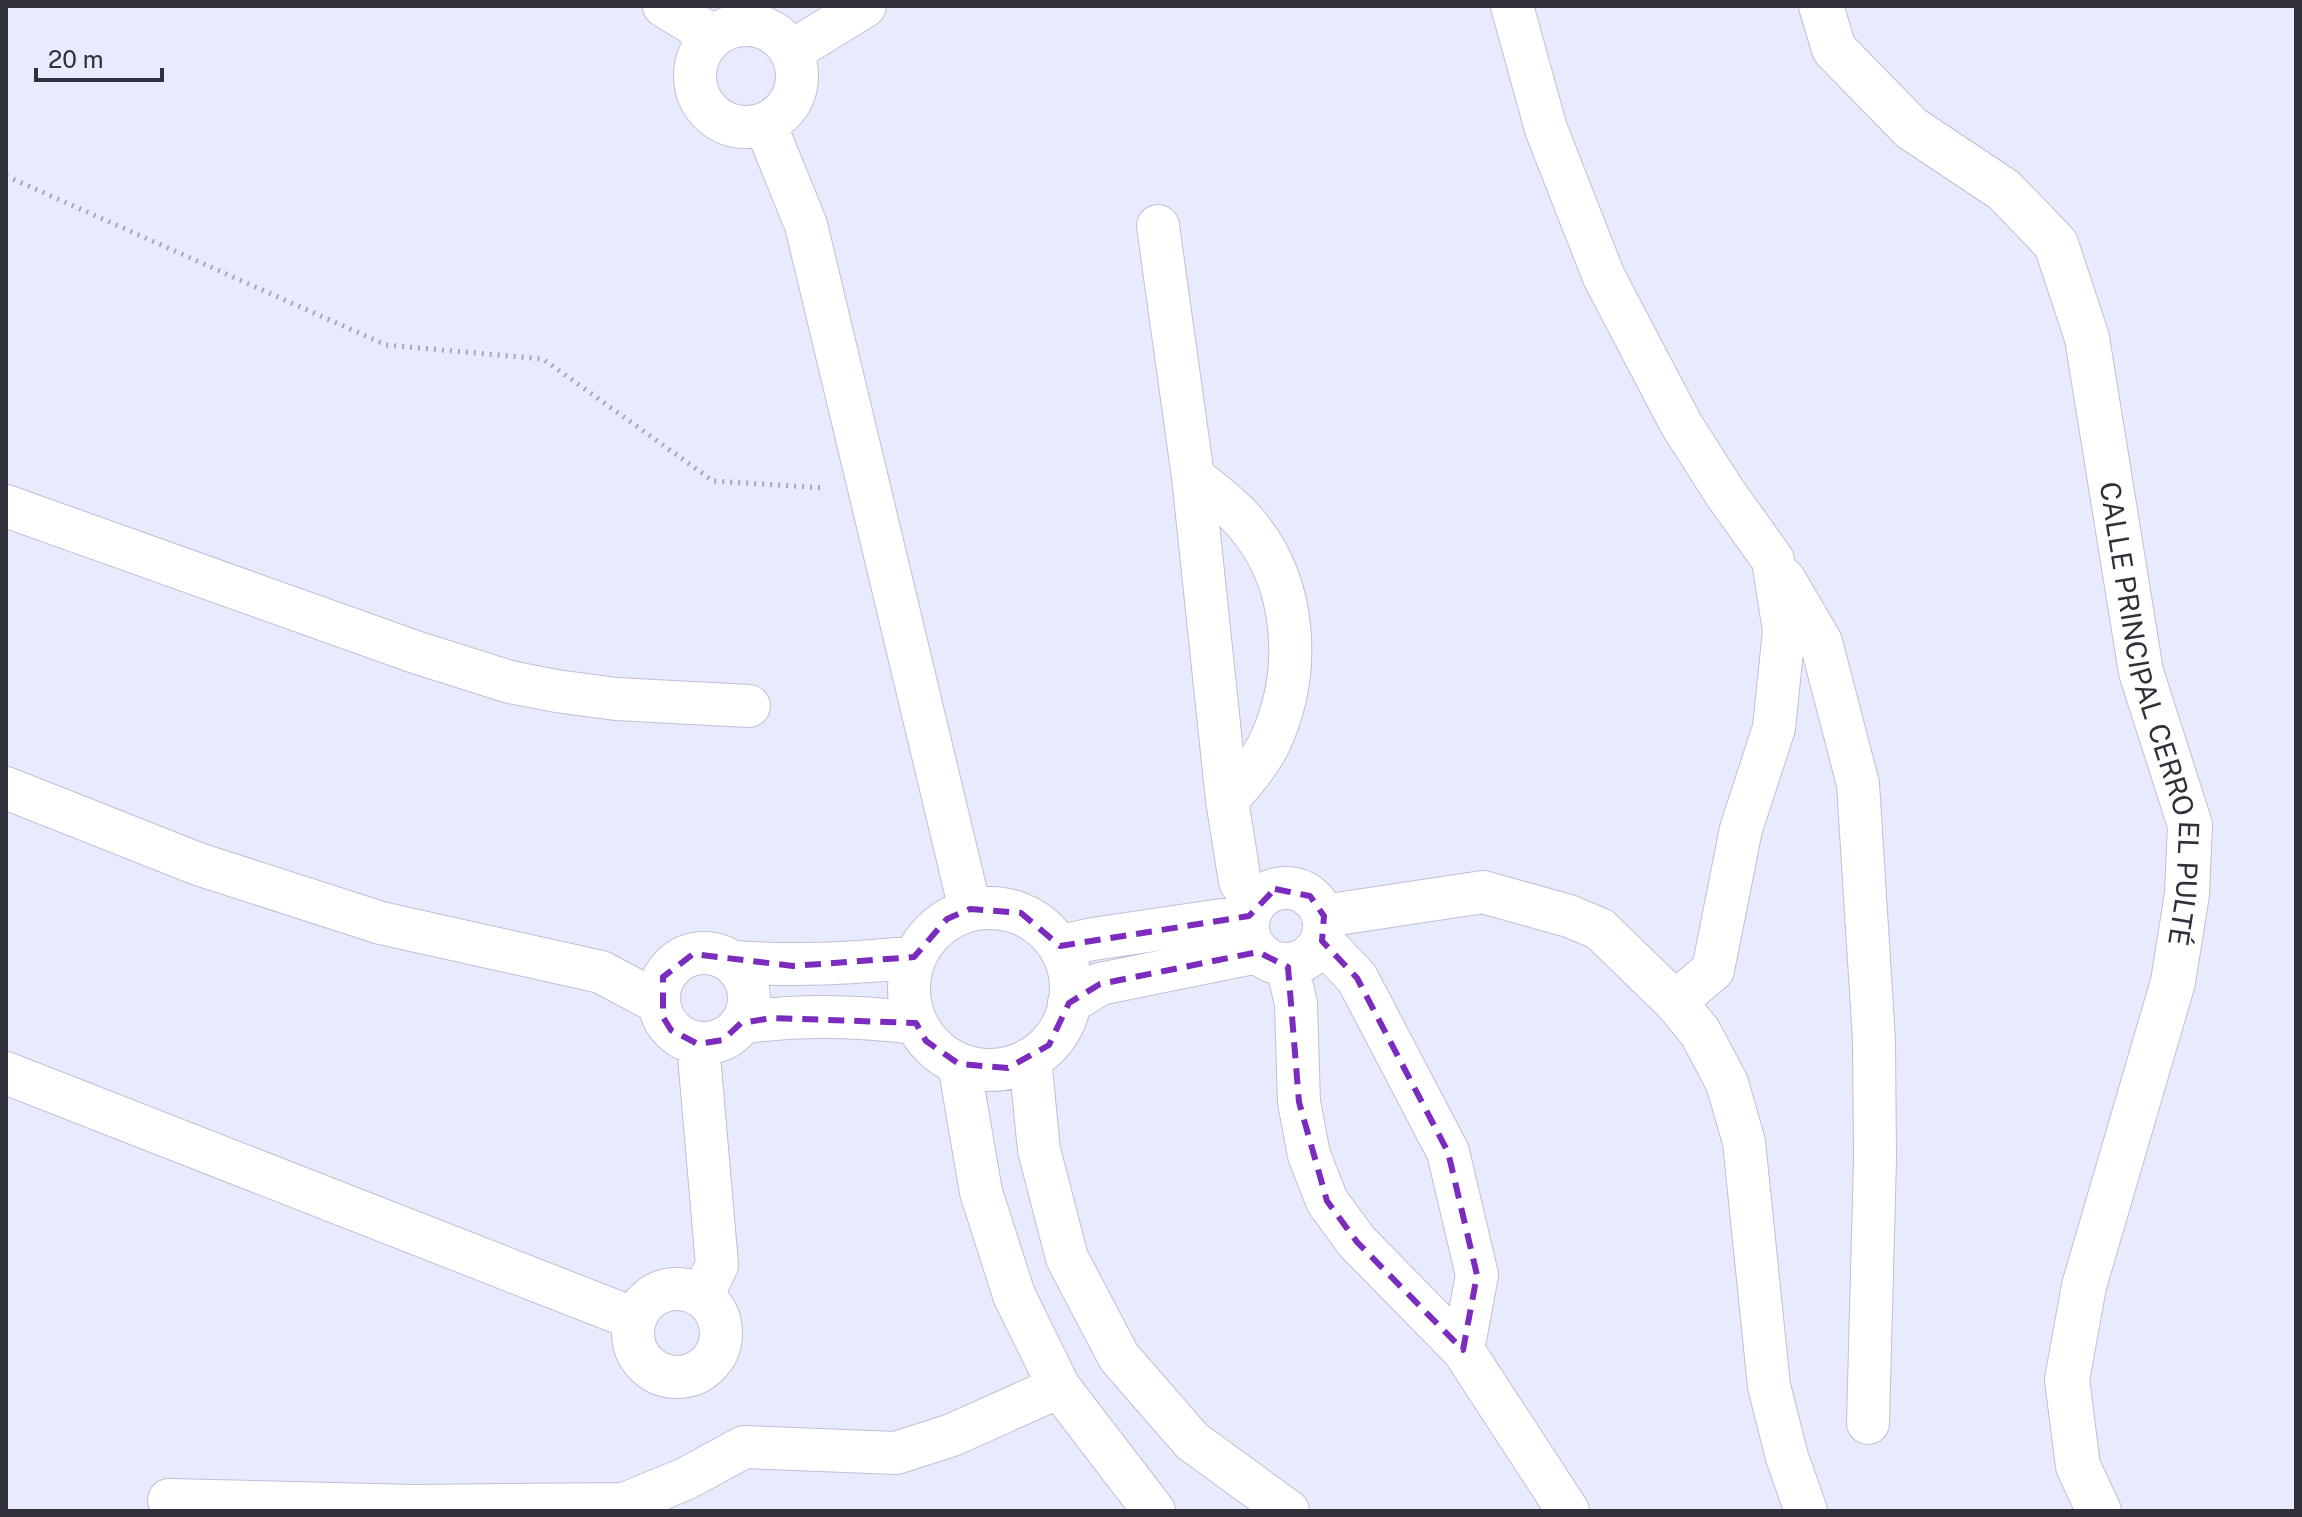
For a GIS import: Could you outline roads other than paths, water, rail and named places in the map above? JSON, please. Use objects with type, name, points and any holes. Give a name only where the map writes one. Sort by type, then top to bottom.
[{"type":"street","points":[[664,6],[713,36]]},
{"type":"street","points":[[792,51],[865,6]]},
{"type":"street","points":[[1512,6],[1546,129],[1604,277],[1681,424],[1773,560],[1821,642],[1858,784],[1874,1040],[1875,1159],[1868,1423]]},
{"type":"street","name":"CALLE PRINCIPAL CERRO EL PULTÉ","points":[[1821,6],[1834,49],[1911,128],[2004,190],[2056,244],[2087,338],[2141,672],[2190,825],[2187,894],[2173,982],[2084,1286],[2067,1380],[2078,1466],[2099,1511]]},
{"type":"street","points":[[739,25],[753,25],[767,28],[792,51],[797,67],[797,85],[786,108],[765,124],[734,126],[719,120],[707,109],[699,95],[695,72],[702,49],[713,36],[739,25]]},
{"type":"street","points":[[765,124],[806,225],[970,909]]},
{"type":"street","points":[[1158,226],[1193,477],[1227,800],[1240,882],[1296,1004],[1299,1102],[1309,1155],[1327,1201],[1357,1242],[1463,1350],[1568,1511]]},
{"type":"street","points":[[1193,477],[1221,498],[1246,523],[1266,552],[1280,584],[1289,619],[1291,652],[1288,685],[1280,717],[1250,775],[1227,800]]},
{"type":"street","points":[[6,506],[418,653],[510,682],[616,699],[749,706]]},
{"type":"street","points":[[1773,560],[1784,631],[1774,728]]},
{"type":"street","points":[[1675,1002],[1713,970],[1741,829],[1779,718],[1801,713],[1822,715],[1842,723]]},
{"type":"street","points":[[6,788],[198,864],[381,923],[665,985]]},
{"type":"street","points":[[1263,934],[1275,889],[1299,889],[1318,904],[1323,928],[1357,978],[1448,1152],[1477,1275],[1463,1350]]},
{"type":"street","points":[[1323,928],[1483,892],[1569,916],[1600,929],[1675,1002],[1700,1032],[1727,1083],[1744,1142],[1769,1386],[1787,1457],[1806,1511]]},
{"type":"street","points":[[996,907],[1021,913],[1043,926],[1060,946],[1068,964],[1071,983],[1069,1003],[1062,1025],[1049,1045],[1030,1059],[1008,1068],[983,1070],[959,1064],[941,1055],[926,1041],[909,1002],[908,979],[914,957],[928,936],[947,919],[970,909],[996,907]]},
{"type":"street","points":[[1060,946],[1093,939],[1263,934],[1305,959],[1316,951],[1323,928]]},
{"type":"street","points":[[1069,1003],[1100,984],[1263,934]]},
{"type":"street","points":[[732,962],[747,984],[749,998],[741,1023],[723,1040],[698,1044],[683,1039],[671,1030],[663,1017],[665,985],[681,959],[707,953],[732,962],[793,966],[854,964],[914,957]]},
{"type":"street","points":[[741,1023],[772,1018],[883,1019],[916,1023]]},
{"type":"street","points":[[698,1044],[717,1265],[702,1296]]},
{"type":"street","points":[[1030,1059],[1039,1150],[1067,1258],[1119,1357],[1192,1441],[1288,1511]]},
{"type":"street","points":[[959,1064],[981,1192],[1014,1295],[1059,1387],[1154,1511]]},
{"type":"street","points":[[6,1073],[635,1319]]},
{"type":"street","points":[[670,1288],[685,1288],[702,1296],[718,1314],[722,1328],[716,1356],[706,1367],[679,1378],[651,1369],[634,1345],[635,1319],[644,1302],[656,1293],[670,1288]]},
{"type":"street","points":[[169,1500],[414,1506],[624,1504],[685,1479],[744,1447],[896,1453],[952,1435],[1059,1387]]}]
